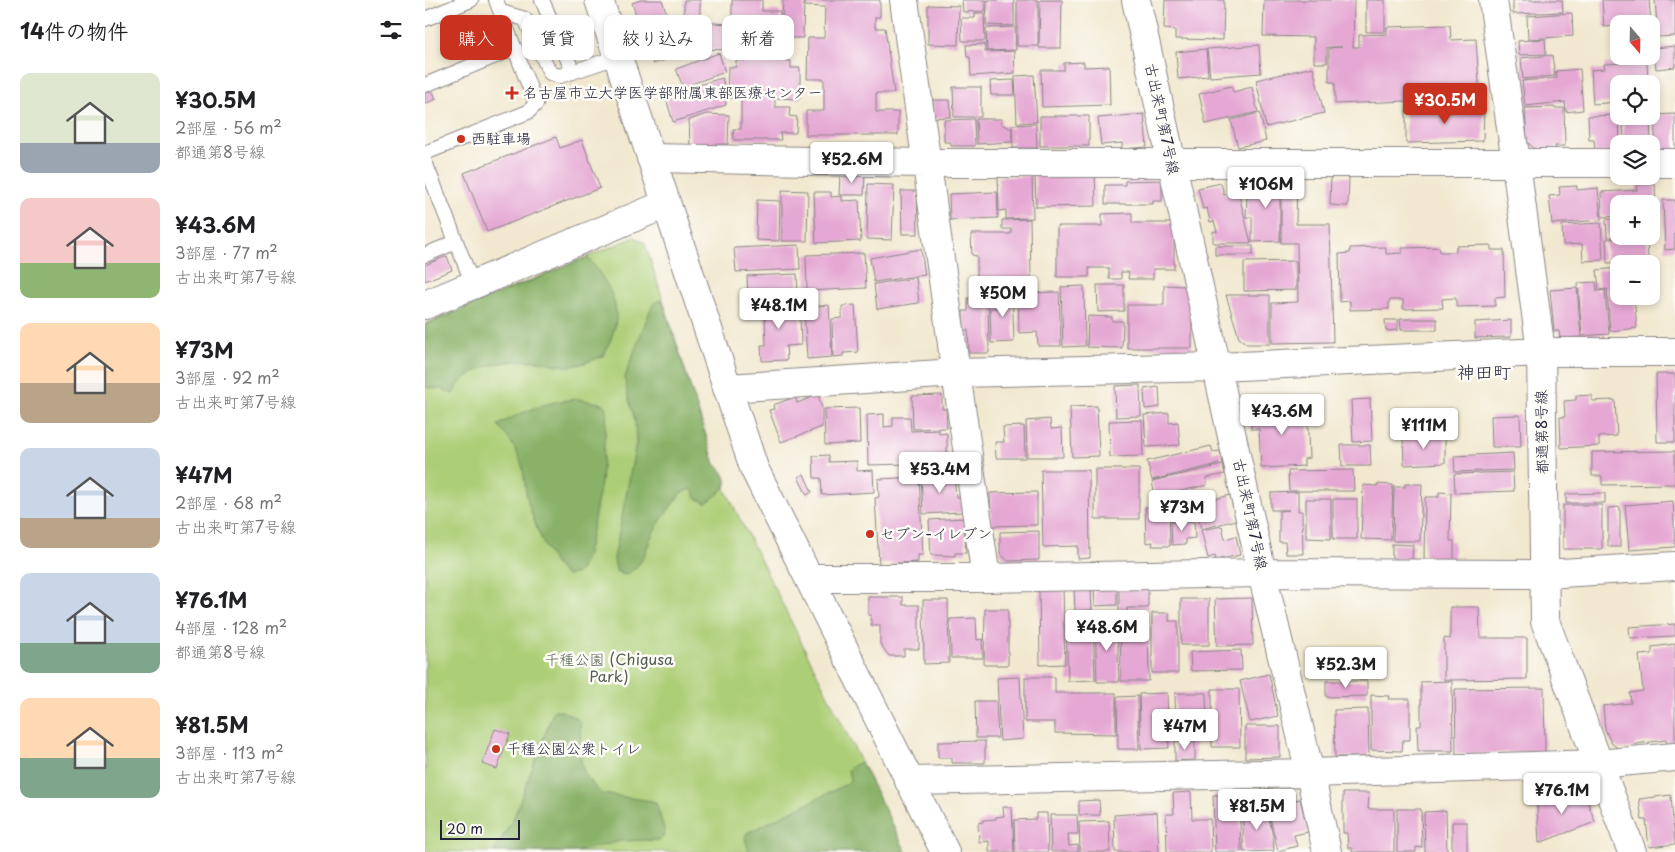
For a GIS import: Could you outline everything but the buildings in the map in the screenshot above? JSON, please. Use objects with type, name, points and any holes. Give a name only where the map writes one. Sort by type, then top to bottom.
[{"type":"street","points":[[599,0],[604,16]]},
{"type":"street","points":[[904,0],[986,578]]},
{"type":"street","name":"古出来町第7号線","points":[[1136,0],[1262,573],[1327,852]]},
{"type":"street","name":"都通第8号線","points":[[1493,0],[1517,163],[1541,352],[1545,621],[1632,852]]},
{"type":"street","points":[[618,60],[754,468],[945,852]]},
{"type":"street","points":[[651,158],[926,163],[1610,163]]},
{"type":"street","points":[[1660,163],[1675,163]]},
{"type":"street","points":[[425,306],[666,204]]},
{"type":"street","points":[[727,388],[956,374],[1218,368],[1541,352],[1675,352]]},
{"type":"street","points":[[810,578],[986,578],[1262,573],[1545,574],[1675,566]]},
{"type":"street","points":[[909,781],[1310,773],[1598,764],[1675,758]]},
{"type":"lane","points":[[425,19],[471,0]]},
{"type":"lane","points":[[542,0],[573,72]]},
{"type":"lane","points":[[499,6],[525,19],[550,73],[560,76],[608,60]]},
{"type":"lane","points":[[425,153],[528,112],[536,104],[499,6]]},
{"type":"lane","points":[[425,85],[515,48]]},
{"type":"lane","points":[[425,162],[473,285]]},
{"type":"lane","points":[[425,255],[456,242]]},
{"type":"green space","name":"千種公園 (Chigusa Park)","points":[[635,237],[645,243],[715,464],[725,478],[725,489],[906,852],[425,852],[425,324]]},
{"type":"green space","points":[[587,257],[597,269],[610,291],[615,307],[615,325],[603,356],[570,366],[541,361],[514,361],[489,366],[468,376],[459,384],[453,394],[441,389],[425,387],[425,325]]},
{"type":"green space","points":[[662,300],[715,464],[725,476],[726,481],[722,490],[706,503],[696,498],[692,489],[681,493],[656,528],[638,566],[625,575],[616,571],[614,559],[636,443],[635,421],[625,378],[651,308],[654,303]]},
{"type":"green space","points":[[578,399],[604,404],[607,411],[601,483],[587,556],[579,572],[567,576],[554,562],[542,541],[527,498],[521,462],[512,444],[498,425],[537,407]]},
{"type":"green space","points":[[554,710],[568,714],[580,722],[580,752],[583,769],[594,786],[602,794],[656,803],[665,832],[663,837],[658,840],[621,841],[575,852],[494,852],[514,817]]},
{"type":"green space","points":[[861,762],[906,852],[749,852],[745,837],[747,833],[847,784],[850,780],[848,770]]},
{"type":"place","name":"名古屋市立大学医学部附属東部医療センター","points":[[512,93]]},
{"type":"place","name":"西駐車場","points":[[461,139]]},
{"type":"place","name":"セブン-イレブン","points":[[870,534]]},
{"type":"place","name":"千種公園公衆トイレ","points":[[496,749]]},
{"type":"district","name":"神田町","points":[[1484,373]]}]
